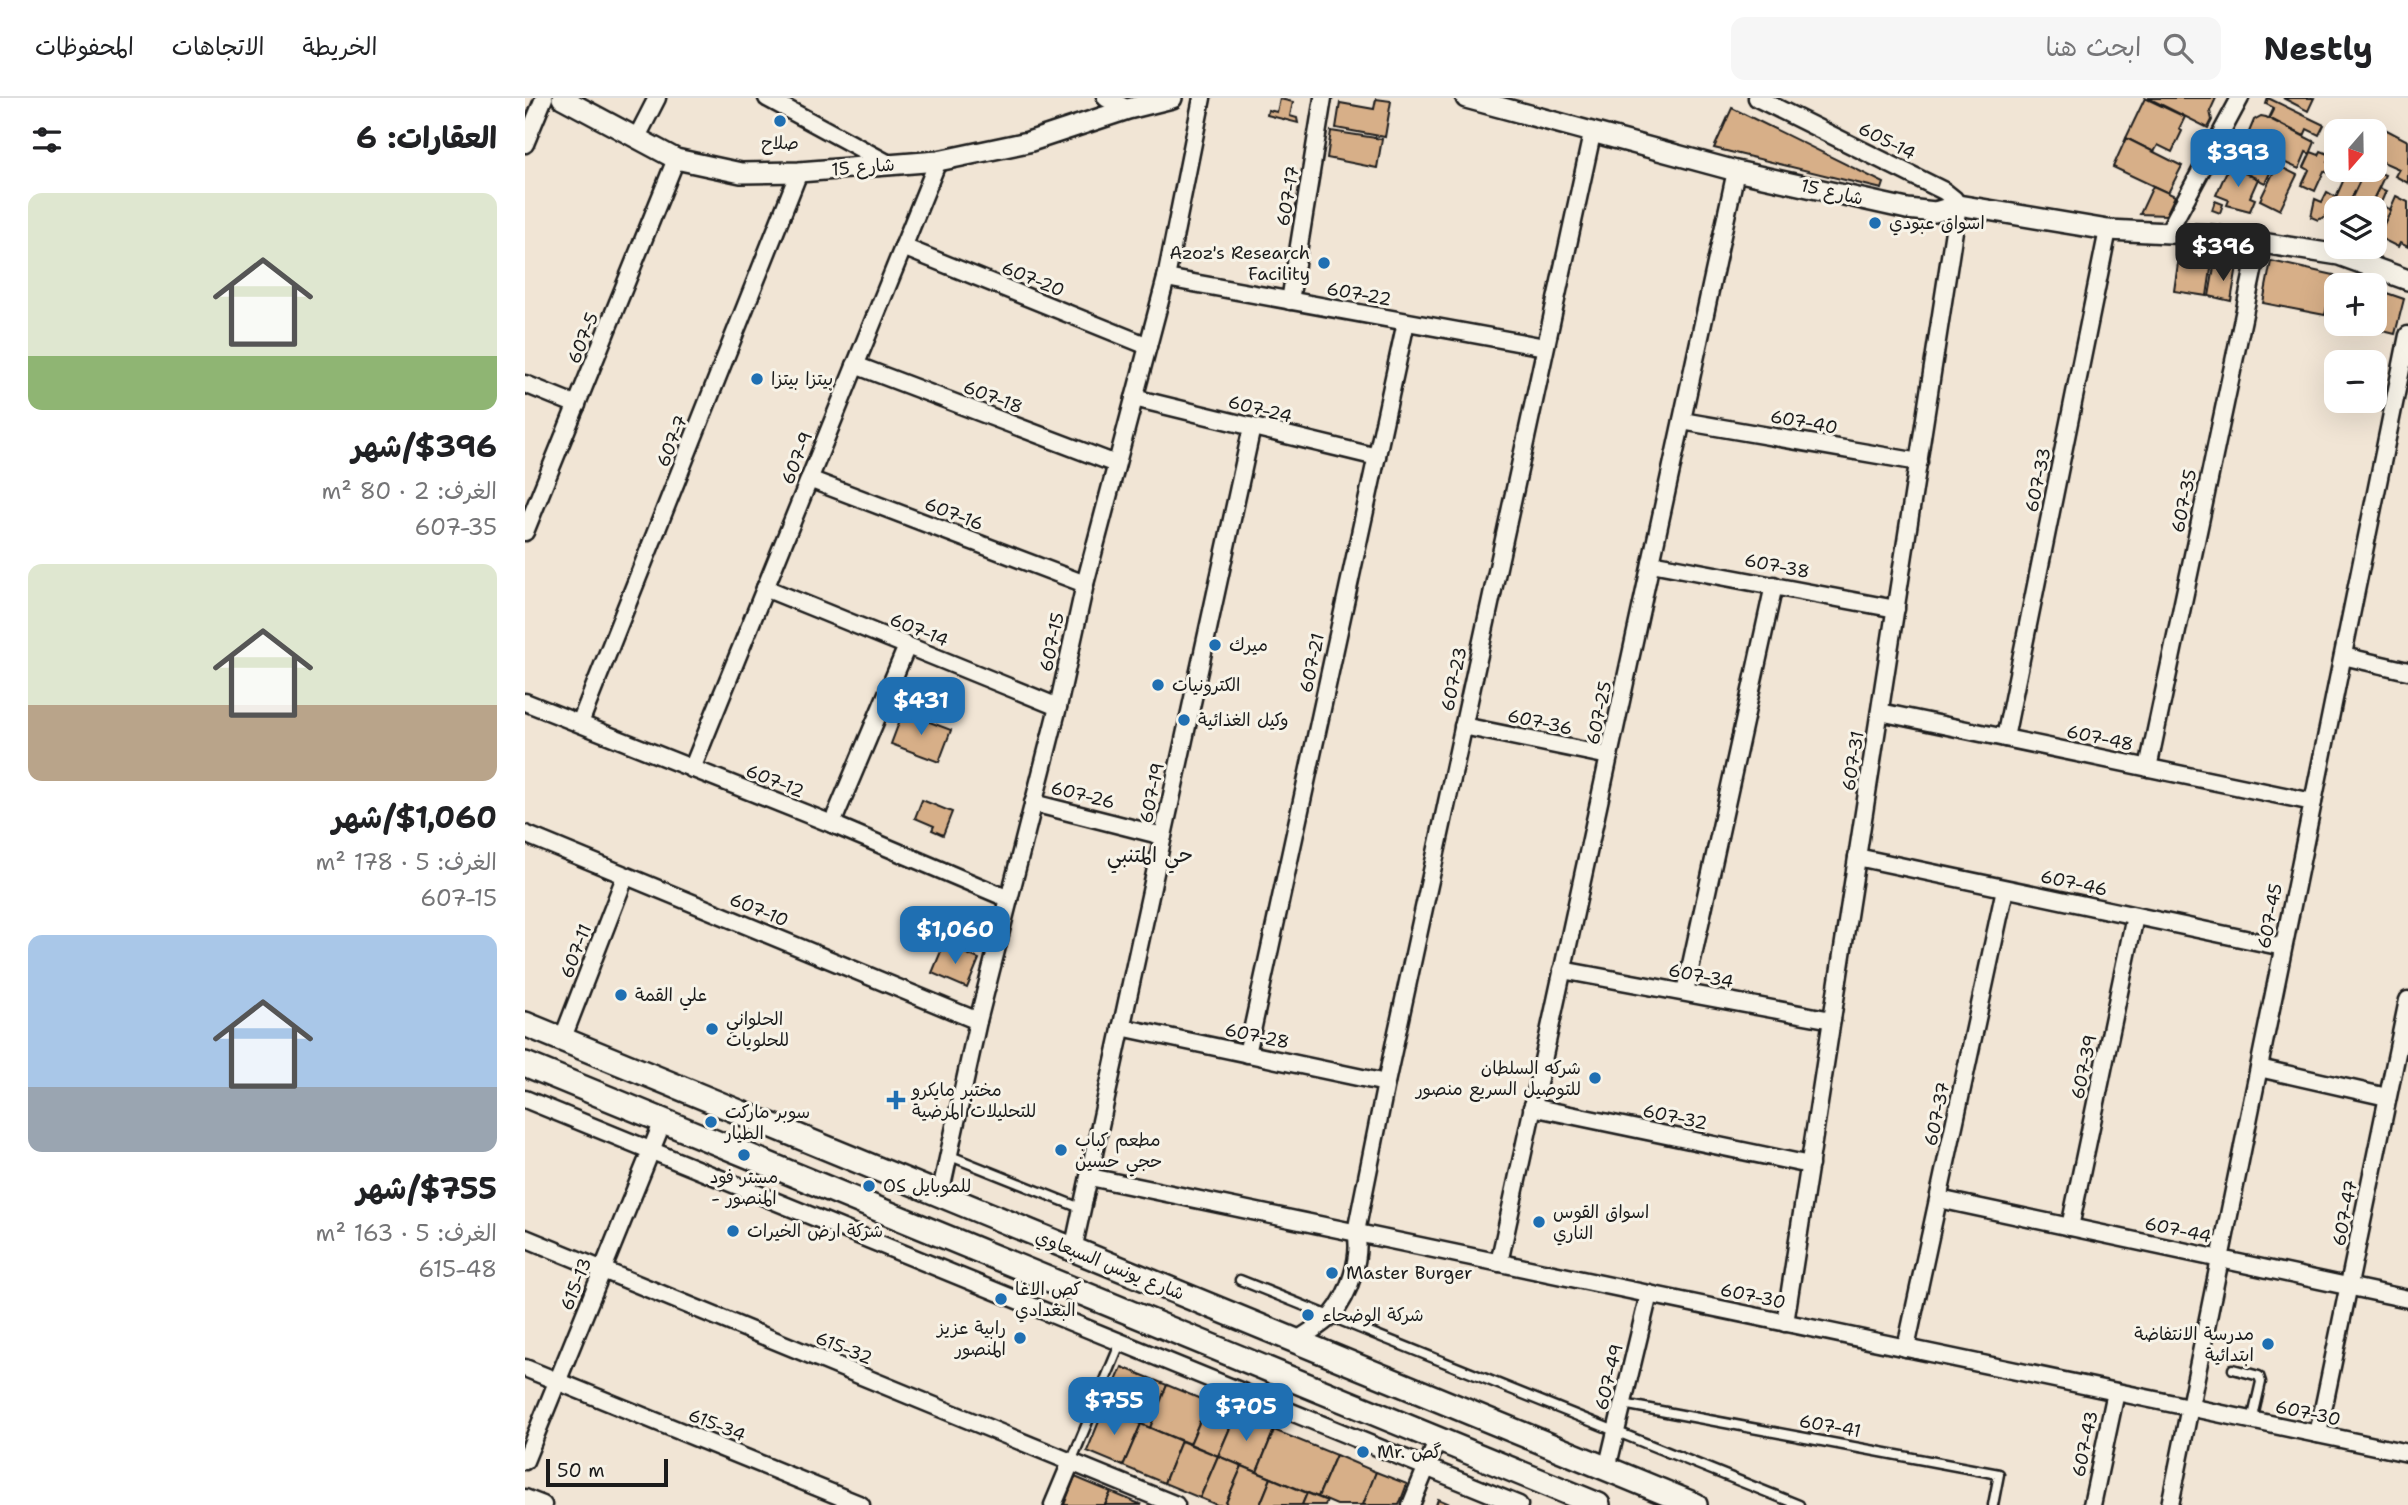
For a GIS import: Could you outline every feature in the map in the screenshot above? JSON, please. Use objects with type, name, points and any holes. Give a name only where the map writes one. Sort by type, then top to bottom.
[{"type":"main road","name":"شارع يونس السبعاوي","points":[[525,1024],[1695,1505]]},
{"type":"main road","name":"شارع يونس السبعاوي","points":[[525,1064],[1598,1505]]},
{"type":"main road","points":[[1283,1376],[1296,1341]]},
{"type":"street","points":[[525,144],[544,98]]},
{"type":"street","name":"شارع 15","points":[[562,98],[676,159],[741,173],[799,172],[938,161],[1028,142],[1128,109],[1171,98]]},
{"type":"street","points":[[636,139],[657,98]]},
{"type":"street","points":[[767,98],[891,165]]},
{"type":"street","points":[[1106,98],[1128,109]]},
{"type":"street","name":"607-15","points":[[940,1195],[978,1021],[1058,707],[1085,584],[1166,278],[1202,98]]},
{"type":"street","name":"607-17","points":[[1290,301],[1324,98]]},
{"type":"street","name":"شارع 15","points":[[1466,98],[1591,134],[1736,171],[1907,209],[1935,212],[1958,205],[2108,230],[2211,235],[2339,255],[2408,280]]},
{"type":"street","name":"605-14","points":[[1757,98],[1944,191],[1954,198],[1958,205]]},
{"type":"street","points":[[2168,232],[2240,98]]},
{"type":"street","name":"607-23","points":[[1330,1317],[1342,1299],[1357,1262],[1359,1245],[1356,1232],[1386,1083],[1591,134]]},
{"type":"street","name":"607-5","points":[[525,532],[676,159]]},
{"type":"street","name":"607-9","points":[[692,769],[938,161]]},
{"type":"street","name":"607-25","points":[[1499,1263],[1736,171]]},
{"type":"street","name":"607-7","points":[[580,723],[799,172]]},
{"type":"street","name":"607-31","points":[[1785,1323],[1958,205]]},
{"type":"street","name":"607-33","points":[[2005,738],[2108,230]]},
{"type":"street","name":"607-35","points":[[2148,768],[2259,243]]},
{"type":"street","name":"607-20","points":[[903,247],[1148,346]]},
{"type":"street","name":"607-22","points":[[1166,278],[1545,347]]},
{"type":"street","name":"607-21","points":[[1247,1054],[1406,322]]},
{"type":"street","name":"607-45","points":[[2170,1505],[2408,335]]},
{"type":"street","name":"607-18","points":[[855,365],[1116,464]]},
{"type":"street","points":[[525,384],[576,405]]},
{"type":"street","name":"607-24","points":[[1134,398],[1377,457]]},
{"type":"street","name":"607-40","points":[[1682,421],[1919,462]]},
{"type":"street","name":"607-19","points":[[1073,1250],[1252,427]]},
{"type":"street","name":"607-16","points":[[809,480],[1085,584]]},
{"type":"street","name":"607-38","points":[[1651,563],[1896,609]]},
{"type":"street","points":[[1685,992],[1774,585]]},
{"type":"street","name":"607-14","points":[[765,589],[1058,707]]},
{"type":"street","points":[[832,824],[907,646]]},
{"type":"street","points":[[2343,656],[2408,671]]},
{"type":"street","name":"607-12","points":[[525,702],[832,824],[1009,899]]},
{"type":"street","name":"607-48","points":[[1880,712],[2313,802]]},
{"type":"street","name":"607-36","points":[[1463,726],[1609,756]]},
{"type":"street","name":"607-26","points":[[1033,803],[1163,836]]},
{"type":"street","name":"607-10","points":[[525,834],[978,1021]]},
{"type":"street","name":"607-46","points":[[1857,858],[2283,947]]},
{"type":"street","name":"607-11","points":[[562,1040],[625,877]]},
{"type":"street","name":"607-37","points":[[1906,1348],[2005,889]]},
{"type":"street","name":"607-39","points":[[2070,1227],[2135,916]]},
{"type":"street","name":"607-34","points":[[1562,970],[1832,1020]]},
{"type":"street","name":"607-47","points":[[2318,1434],[2408,1000]]},
{"type":"street","name":"607-28","points":[[1121,1027],[1386,1083]]},
{"type":"street","points":[[2259,1068],[2387,1097]]},
{"type":"street","points":[[525,1099],[1519,1505]]},
{"type":"street","name":"607-32","points":[[1532,1107],[1810,1165]]},
{"type":"street","name":"615-13","points":[[525,1461],[663,1121]]},
{"type":"street","name":"607-30","points":[[1090,1177],[2408,1453]]},
{"type":"street","name":"607-44","points":[[1939,1199],[2408,1299]]},
{"type":"street","name":"615-32","points":[[525,1238],[1176,1505]]},
{"type":"street","name":"607-49","points":[[1607,1469],[1649,1294]]},
{"type":"street","points":[[1296,1341],[1330,1317]]},
{"type":"street","name":"615-34","points":[[525,1368],[861,1505]]},
{"type":"street","name":"607-43","points":[[2092,1505],[2116,1392]]},
{"type":"street","points":[[1411,1505],[1438,1439]]},
{"type":"street","points":[[1053,1505],[1071,1462]]},
{"type":"street","points":[[525,1498],[543,1505]]},
{"type":"lane","points":[[949,1155],[1083,1209]]},
{"type":"lane","points":[[1240,1280],[1799,1505]]},
{"type":"lane","points":[[1071,1462],[1121,1342]]},
{"type":"lane","points":[[2233,1369],[2259,1376],[2262,1382],[2252,1421]]},
{"type":"lane","name":"607-41","points":[[1623,1404],[1999,1474],[1993,1505]]},
{"type":"building","points":[[2145,98],[2185,117],[2172,152],[2158,145],[2154,152],[2126,138]]},
{"type":"building","points":[[2148,98],[2216,98],[2210,111],[2212,120],[2208,128]]},
{"type":"building","points":[[2268,98],[2324,125],[2319,135],[2307,129],[2304,136],[2269,118],[2274,108],[2266,104]]},
{"type":"building","points":[[2283,98],[2314,98],[2308,111]]},
{"type":"building","points":[[1280,99],[1293,102],[1290,116],[1297,118],[1298,123],[1267,115],[1268,110],[1277,112]]},
{"type":"building","points":[[1376,99],[1391,101],[1385,137],[1336,128],[1340,103],[1374,109]]},
{"type":"building","points":[[1732,108],[1884,183],[1882,189],[1714,148]]},
{"type":"building","points":[[2261,116],[2315,142],[2310,154],[2306,152],[2299,169],[2239,142],[2251,137],[2249,132],[2254,120]]},
{"type":"building","points":[[2387,130],[2408,141],[2408,183],[2395,176],[2399,169],[2387,164]]},
{"type":"building","points":[[1331,131],[1382,139],[1377,168],[1327,158]]},
{"type":"building","points":[[2126,138],[2182,166],[2168,193],[2113,167]]},
{"type":"building","points":[[2245,145],[2277,159],[2265,183],[2229,166]]},
{"type":"building","points":[[2321,151],[2324,152],[2324,171],[2315,191],[2302,185],[2309,170],[2304,167],[2311,152],[2319,155]]},
{"type":"building","points":[[2277,165],[2297,175],[2280,210],[2260,200]]},
{"type":"building","points":[[2229,166],[2258,179],[2250,197],[2255,199],[2250,211],[2227,205],[2229,200],[2216,195]]},
{"type":"building","points":[[2343,182],[2359,182],[2353,196],[2336,196]]},
{"type":"building","points":[[2359,182],[2382,182],[2375,196],[2353,196]]},
{"type":"building","points":[[2153,186],[2175,196],[2166,215],[2140,214]]},
{"type":"building","points":[[2379,188],[2386,191],[2384,196],[2375,196]]},
{"type":"building","points":[[2396,196],[2408,202],[2408,247],[2400,243],[2398,247],[2387,242],[2387,216]]},
{"type":"building","points":[[2324,198],[2324,217],[2318,220],[2311,217],[2315,199],[2322,202]]},
{"type":"building","points":[[2215,201],[2223,204],[2220,213],[2212,210]]},
{"type":"building","points":[[2189,260],[2212,262],[2207,296],[2174,291],[2178,263],[2187,264]]},
{"type":"building","points":[[2271,261],[2325,273],[2324,315],[2263,303]]},
{"type":"building","points":[[2228,265],[2237,266],[2231,301],[2209,296],[2214,267],[2228,269]]},
{"type":"building","points":[[2387,293],[2404,299],[2395,334],[2387,332]]},
{"type":"building","points":[[903,712],[951,730],[939,762],[891,744]]},
{"type":"building","points":[[922,800],[952,812],[943,835],[932,830],[934,826],[915,818]]},
{"type":"building","points":[[944,944],[979,959],[967,988],[932,973]]},
{"type":"building","points":[[1122,1367],[1167,1385],[1150,1428],[1104,1409]]},
{"type":"building","points":[[1167,1385],[1208,1402],[1190,1444],[1150,1428]]},
{"type":"building","points":[[1208,1402],[1236,1414],[1218,1456],[1190,1444]]},
{"type":"building","points":[[1104,1409],[1141,1424],[1123,1466],[1087,1451]]},
{"type":"building","points":[[1236,1414],[1274,1430],[1257,1472],[1218,1456]]},
{"type":"building","points":[[1141,1424],[1181,1441],[1164,1483],[1123,1466]]},
{"type":"building","points":[[1274,1430],[1336,1455],[1318,1497],[1257,1472]]},
{"type":"building","points":[[1181,1441],[1218,1456],[1200,1498],[1164,1483]]},
{"type":"building","points":[[1336,1455],[1376,1472],[1363,1505],[1337,1505],[1318,1497]]},
{"type":"building","points":[[1218,1456],[1242,1466],[1225,1505],[1217,1505],[1200,1498]]},
{"type":"building","points":[[1242,1466],[1271,1478],[1260,1505],[1225,1505]]},
{"type":"building","points":[[1376,1472],[1407,1484],[1399,1505],[1363,1505]]},
{"type":"building","points":[[1075,1477],[1111,1492],[1105,1505],[1064,1505]]},
{"type":"building","points":[[1271,1478],[1307,1493],[1302,1505],[1260,1505]]},
{"type":"building","points":[[1111,1492],[1142,1505],[1105,1505]]},
{"type":"building","points":[[1307,1493],[1327,1501],[1325,1505],[1302,1505]]},
{"type":"building","points":[[1438,1499],[1452,1505],[1436,1505]]},
{"type":"place","name":"صلاح","points":[[780,121]]},
{"type":"place","name":"اسواق عبودي","points":[[1875,223]]},
{"type":"place","name":"Azoz's Research Facility","points":[[1324,263]]},
{"type":"place","name":"بيتزا بيتزا","points":[[757,379]]},
{"type":"place","name":"ميرك","points":[[1215,645]]},
{"type":"place","name":"الكترونيات","points":[[1158,685]]},
{"type":"place","name":"وكيل الغذائية","points":[[1184,720]]},
{"type":"place","name":"علي القمة","points":[[621,995]]},
{"type":"place","name":"الحلواني للحلويات","points":[[712,1029]]},
{"type":"place","name":"شركه السلطان للتوصيل السريع منصور","points":[[1595,1078]]},
{"type":"place","name":"مختبر مايكرو للتحليلات المرضية","points":[[896,1100]]},
{"type":"place","name":"سوبر ماركت الطيار","points":[[711,1122]]},
{"type":"place","name":"مطعم كباب حجي حسين","points":[[1061,1150]]},
{"type":"place","name":"مستر فود - المنصور","points":[[744,1155]]},
{"type":"place","name":"OS للموبايل","points":[[869,1186]]},
{"type":"place","name":"اسواق القوس الناري","points":[[1539,1222]]},
{"type":"place","name":"شركة ارض الخيرات","points":[[733,1231]]},
{"type":"place","name":"Master Burger","points":[[1332,1273]]},
{"type":"place","name":"كص الاغا البغدادي","points":[[1001,1299]]},
{"type":"place","name":"شركة الوضحاء","points":[[1308,1315]]},
{"type":"place","name":"رابية عزيز المنصور","points":[[1020,1338]]},
{"type":"place","name":"مدرسة الانتفاضة ابتدائية","points":[[2268,1344]]},
{"type":"place","name":"Mr. گص","points":[[1363,1452]]},
{"type":"district","name":"حي المتنبي","points":[[1150,855]]}]
